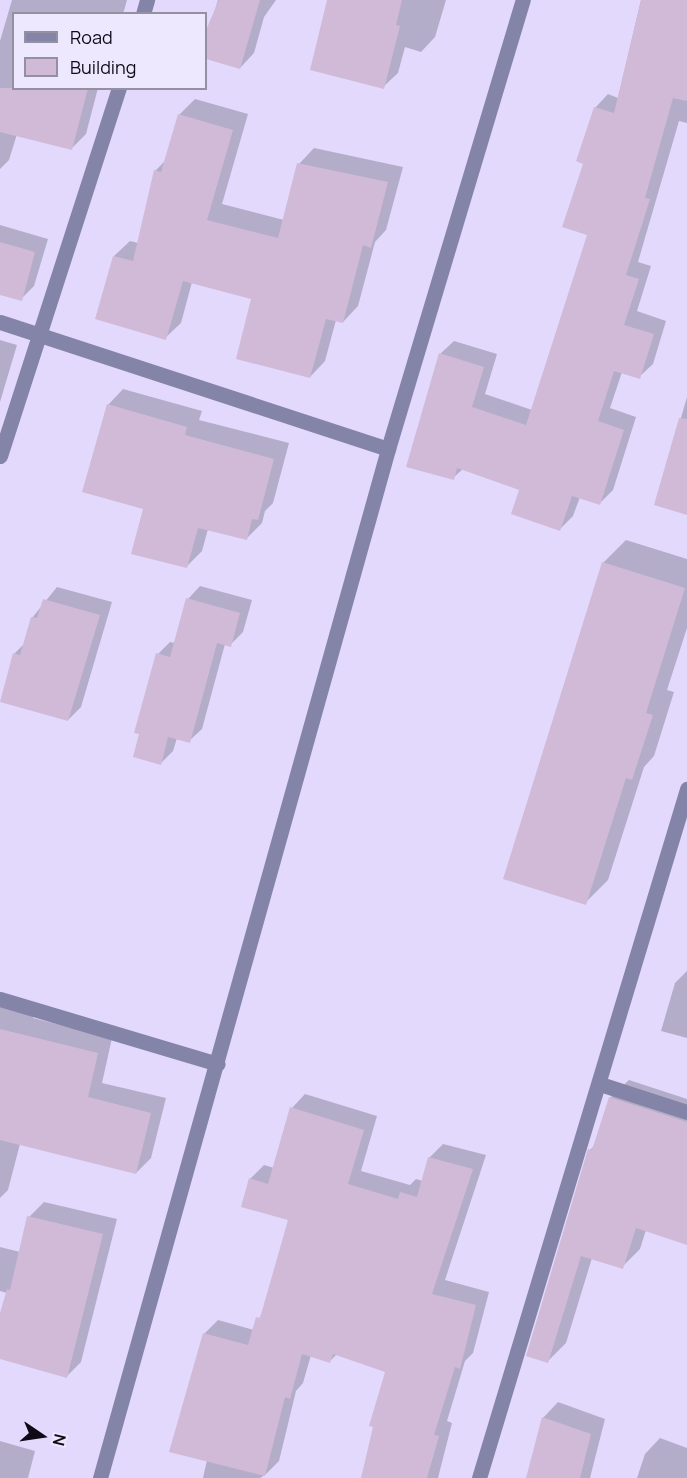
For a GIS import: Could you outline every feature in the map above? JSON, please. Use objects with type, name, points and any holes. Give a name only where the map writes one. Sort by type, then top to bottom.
[{"type":"street","points":[[100,1478],[218,1064],[388,448],[523,0]]},
{"type":"street","points":[[0,456],[118,90]]},
{"type":"street","points":[[0,322],[40,333],[388,448]]},
{"type":"street","points":[[479,1478],[600,1084],[687,789]]},
{"type":"street","points":[[0,999],[218,1064]]},
{"type":"street","points":[[600,1084],[687,1112]]},
{"type":"building","points":[[219,0],[260,0],[240,69],[207,59],[207,28]]},
{"type":"building","points":[[327,0],[402,0],[396,25],[400,26],[384,89],[310,70]]},
{"type":"building","points":[[641,0],[687,0],[687,101],[673,98],[645,198],[650,199],[626,275],[639,279],[624,325],[654,334],[640,379],[614,371],[598,421],[624,430],[600,505],[572,496],[560,531],[511,514],[519,490],[457,468],[454,480],[406,467],[439,353],[484,367],[472,407],[526,425],[587,235],[562,227],[583,164],[576,161],[594,107],[614,113]]},
{"type":"building","points":[[0,88],[87,90],[72,150],[0,132]]},
{"type":"building","points":[[178,114],[233,130],[207,220],[278,238],[297,163],[388,182],[371,248],[363,245],[343,323],[326,319],[310,378],[236,359],[251,299],[183,281],[166,340],[95,319],[113,256],[133,261],[154,170],[161,172]]},
{"type":"building","points":[[0,242],[35,252],[22,301],[0,295]]},
{"type":"building","points":[[107,404],[187,427],[185,435],[274,459],[258,520],[252,519],[247,540],[198,528],[187,568],[131,554],[143,509],[82,492]]},
{"type":"building","points":[[679,418],[687,419],[687,515],[654,505]]},
{"type":"building","points":[[602,562],[685,588],[646,713],[653,715],[632,780],[626,778],[586,905],[503,879]]},
{"type":"building","points":[[186,598],[240,613],[231,647],[217,643],[190,743],[168,737],[161,765],[133,757],[139,734],[134,733],[156,653],[170,657]]},
{"type":"building","points":[[43,599],[100,615],[68,721],[0,702],[13,653],[20,655],[31,617],[37,618]]},
{"type":"building","points":[[0,1029],[98,1053],[88,1097],[151,1113],[136,1174],[0,1140]]},
{"type":"building","points":[[609,1097],[687,1122],[687,1245],[636,1228],[623,1269],[581,1256],[548,1363],[526,1356],[588,1149],[592,1150]]},
{"type":"building","points":[[290,1107],[364,1130],[348,1184],[398,1199],[400,1192],[417,1197],[428,1157],[473,1169],[432,1294],[476,1305],[460,1369],[455,1367],[434,1435],[439,1436],[427,1478],[361,1478],[373,1427],[369,1426],[385,1372],[333,1354],[330,1363],[302,1354],[290,1399],[285,1397],[265,1476],[169,1452],[203,1333],[248,1345],[256,1317],[260,1318],[288,1220],[241,1207],[249,1178],[268,1184]]},
{"type":"building","points":[[27,1216],[103,1234],[67,1378],[0,1359],[0,1313],[7,1289],[10,1290]]},
{"type":"building","points":[[542,1417],[591,1434],[580,1478],[526,1478]]}]
